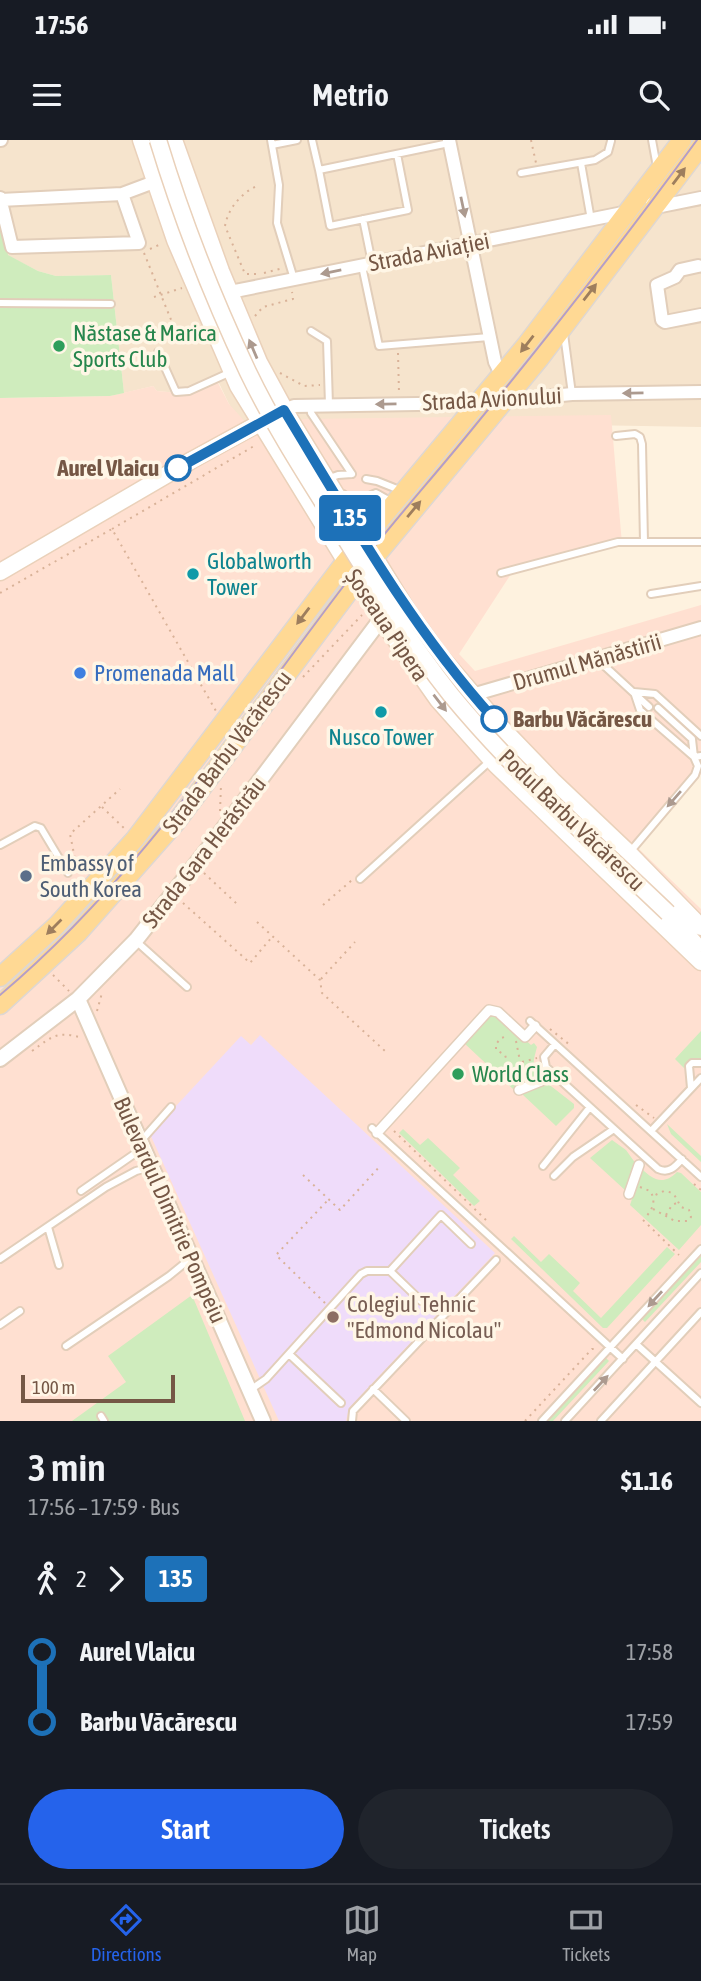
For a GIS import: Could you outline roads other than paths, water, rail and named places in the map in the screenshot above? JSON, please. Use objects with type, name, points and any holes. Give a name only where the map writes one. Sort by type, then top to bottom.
[{"type":"main road","name":"Șoseaua Pipera","points":[[141,140],[170,241],[234,379],[253,427],[381,620],[438,700],[491,760],[701,962]]},
{"type":"main road","name":"Podul Barbu Văcărescu","points":[[158,140],[189,228],[249,373],[387,607],[426,662],[487,736],[542,793],[668,913]]},
{"type":"main road","name":"Șoseaua Pipera","points":[[174,140],[259,362],[284,410],[333,487],[373,558],[440,656],[472,695],[553,781],[629,853],[701,928]]},
{"type":"main road","name":"Strada Barbu Văcărescu","points":[[0,1005],[14,976],[135,839],[345,562],[502,376],[682,140]]},
{"type":"main road","name":"Strada Barbu Văcărescu","points":[[14,976],[78,933],[146,858],[223,760],[373,558],[505,400],[701,146]]},
{"type":"main road","points":[[0,572],[192,460],[284,410]]},
{"type":"main road","points":[[668,913],[701,941]]},
{"type":"main road","points":[[668,913],[701,950]]},
{"type":"street","points":[[449,141],[489,337],[495,362],[502,376]]},
{"type":"street","points":[[122,194],[139,243],[10,246],[0,199],[122,194],[154,182]]},
{"type":"street","points":[[640,196],[656,207],[701,198]]},
{"type":"street","name":"Strada Aviației","points":[[230,292],[628,212]]},
{"type":"street","points":[[698,266],[680,270],[675,277],[657,285],[662,320],[665,322],[701,316]]},
{"type":"street","name":"Strada Avionului","points":[[284,410],[294,406],[479,403],[572,394],[701,392]]},
{"type":"street","name":"Strada Gara Herăstrău","points":[[0,1059],[78,999],[136,940],[381,620]]},
{"type":"street","name":"Drumul Mănăstirii","points":[[472,695],[701,628]]},
{"type":"street","name":"Bulevardul Dimitrie Pompeiu","points":[[78,999],[263,1421]]},
{"type":"street","points":[[374,1130],[385,1123],[489,1010],[498,1012],[525,1037],[532,1023]]},
{"type":"street","points":[[523,1089],[546,1079]]},
{"type":"street","points":[[631,1189],[639,1165]]},
{"type":"lane","points":[[294,279],[277,223],[279,185],[272,142],[297,140]]},
{"type":"lane","points":[[312,140],[330,226],[408,210],[397,154]]},
{"type":"lane","points":[[652,140],[658,172]]},
{"type":"lane","points":[[319,170],[449,141]]},
{"type":"lane","points":[[521,173],[595,160],[608,152],[611,141]]},
{"type":"lane","points":[[581,163],[591,220]]},
{"type":"lane","points":[[363,219],[379,346],[489,337]]},
{"type":"lane","points":[[0,303],[111,304]]},
{"type":"lane","points":[[563,327],[572,394]]},
{"type":"lane","points":[[311,331],[327,341],[329,405]]},
{"type":"lane","points":[[158,352],[176,392],[234,379]]},
{"type":"lane","points":[[310,406],[311,413],[352,474]]},
{"type":"lane","points":[[617,436],[635,434],[640,437],[642,443],[644,542]]},
{"type":"lane","points":[[333,487],[338,474],[352,474]]},
{"type":"lane","points":[[333,487],[352,474]]},
{"type":"lane","points":[[376,492],[369,479],[399,497]]},
{"type":"lane","points":[[333,487],[356,502],[376,492],[399,497]]},
{"type":"lane","points":[[501,573],[618,542],[701,542]]},
{"type":"lane","points":[[651,594],[701,586]]},
{"type":"lane","points":[[597,659],[649,707]]},
{"type":"lane","points":[[634,692],[655,694],[701,736]]},
{"type":"lane","points":[[634,692],[640,710],[697,757]]},
{"type":"lane","points":[[629,853],[695,775],[698,766],[692,739],[658,708]]},
{"type":"lane","points":[[360,879],[491,760]]},
{"type":"lane","points":[[0,845],[35,826],[41,828],[68,873]]},
{"type":"lane","points":[[136,940],[187,987]]},
{"type":"lane","points":[[532,1023],[701,1177]]},
{"type":"lane","points":[[555,1044],[544,1057],[544,1064],[658,1169],[667,1172],[672,1170],[682,1159]]},
{"type":"lane","points":[[691,1088],[689,1066],[692,1063],[701,1063]]},
{"type":"lane","points":[[650,1131],[701,1078]]},
{"type":"lane","points":[[81,1191],[142,1145],[171,1107]]},
{"type":"lane","points":[[543,1166],[590,1107]]},
{"type":"lane","points":[[554,1176],[573,1157],[614,1129]]},
{"type":"lane","points":[[374,1130],[623,1359]]},
{"type":"lane","points":[[0,1259],[106,1187],[136,1171],[151,1167]]},
{"type":"lane","points":[[390,1271],[441,1215],[471,1244]]},
{"type":"lane","points":[[48,1227],[59,1265]]},
{"type":"lane","points":[[542,1421],[701,1249]]},
{"type":"lane","points":[[66,1346],[191,1258]]},
{"type":"lane","points":[[352,1421],[353,1411],[496,1260]]},
{"type":"lane","points":[[250,1390],[266,1379],[361,1274],[367,1271],[390,1271],[421,1301]]},
{"type":"lane","points":[[565,1421],[701,1273]]},
{"type":"lane","points":[[0,1325],[20,1311]]},
{"type":"lane","points":[[601,1421],[701,1312]]},
{"type":"lane","points":[[636,1344],[701,1403]]},
{"type":"lane","points":[[289,1354],[341,1403]]},
{"type":"lane","points":[[373,1390],[406,1421]]},
{"type":"tram line","points":[[0,995],[51,949],[99,900],[144,848],[366,557],[556,325],[697,140]]},
{"type":"place","name":"Năstase & Marica Sports Club","points":[[59,346]]},
{"type":"place","name":"Aurel Vlaicu","points":[[178,468]]},
{"type":"place","name":"Globalworth Tower","points":[[193,574]]},
{"type":"place","name":"Promenada Mall","points":[[80,673]]},
{"type":"place","name":"Nusco Tower","points":[[381,712]]},
{"type":"place","name":"Barbu Văcărescu","points":[[494,719]]},
{"type":"place","name":"Embassy of South Korea","points":[[26,876]]},
{"type":"place","name":"World Class","points":[[458,1074]]},
{"type":"place","name":"Colegiul Tehnic \"Edmond Nicolau\"","points":[[333,1317]]}]
